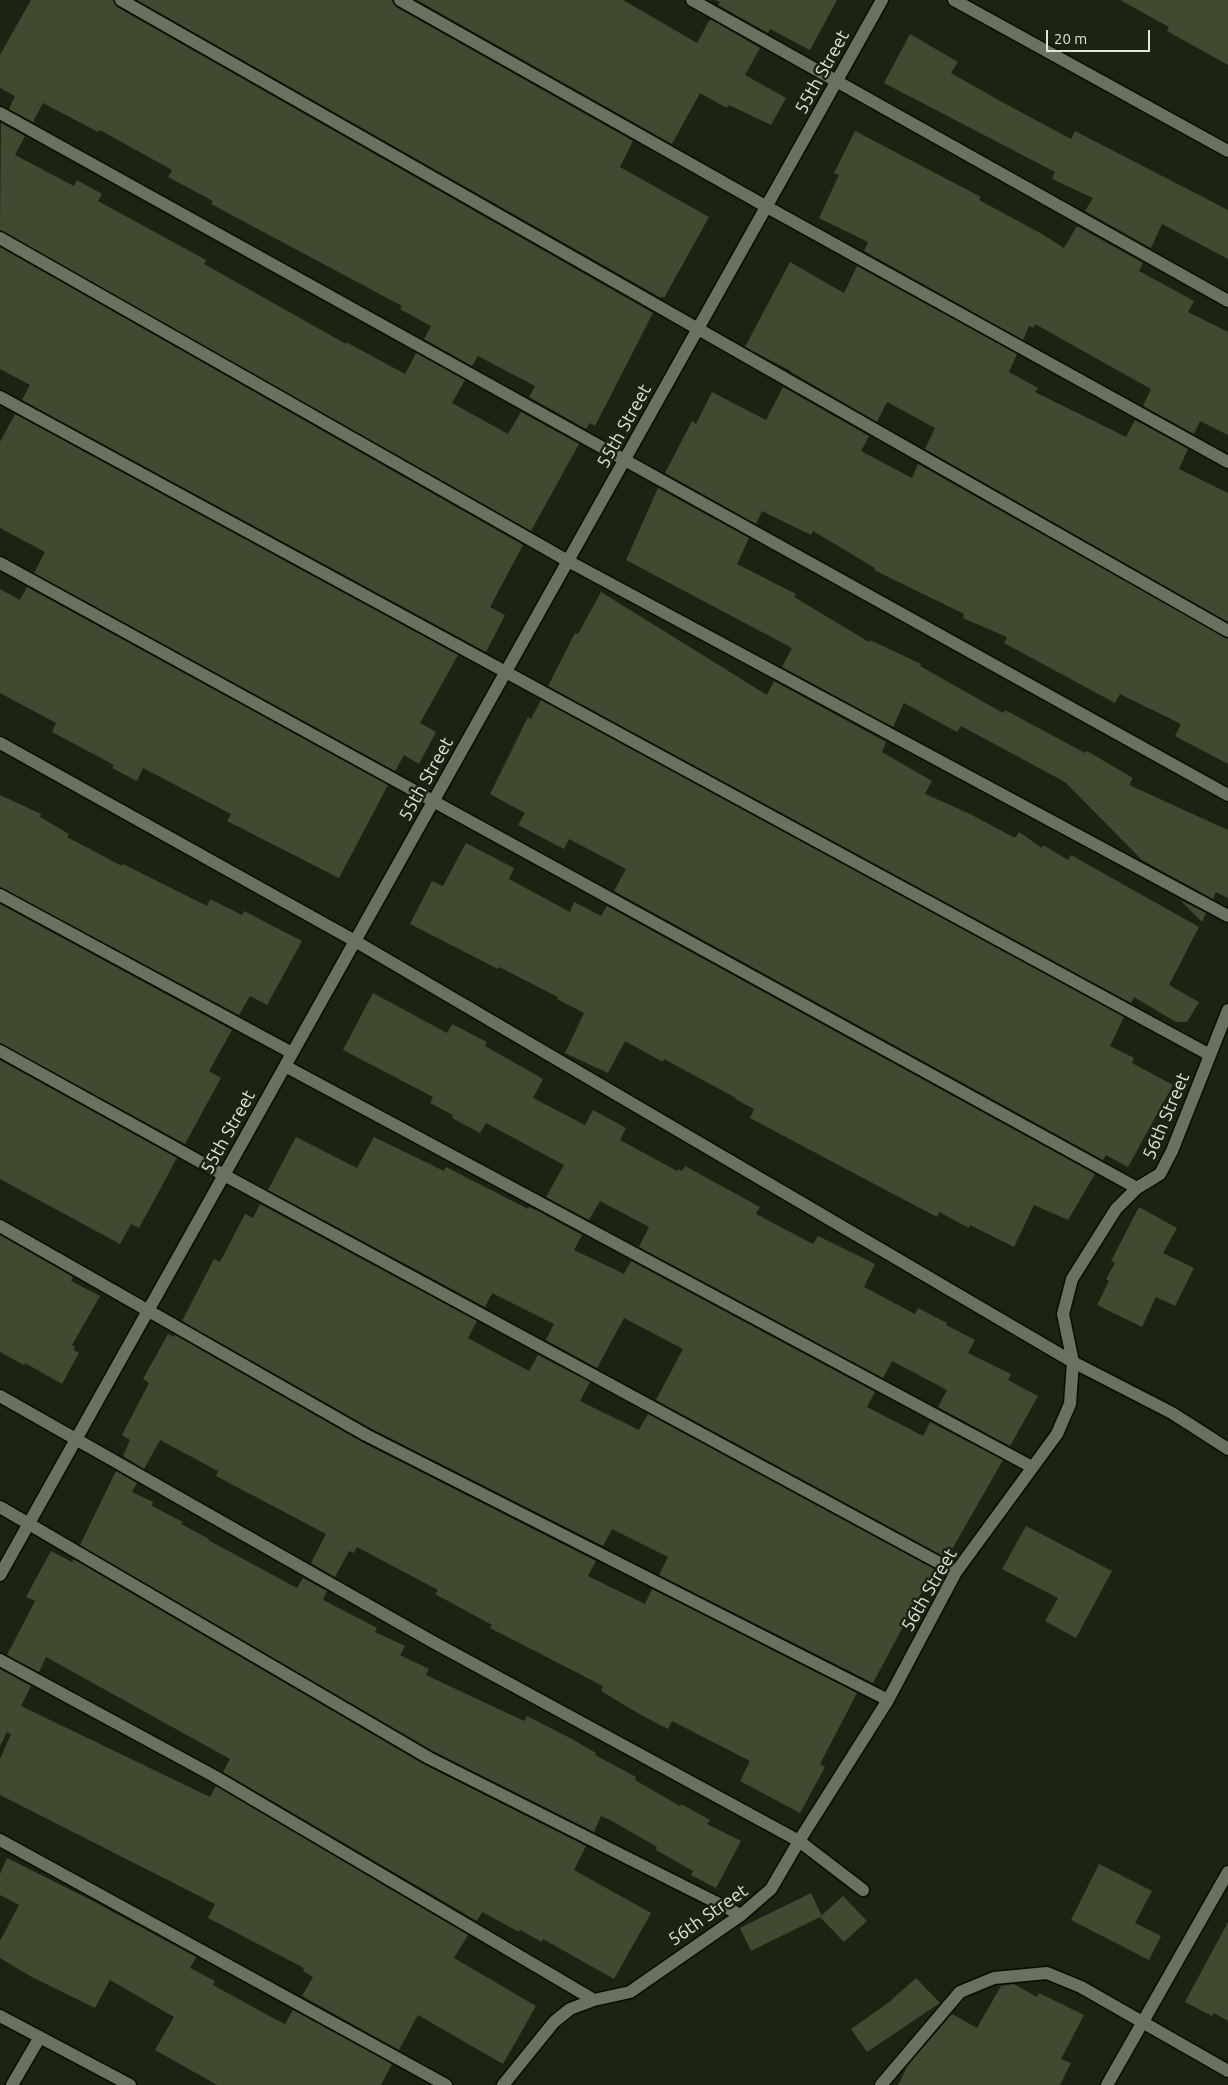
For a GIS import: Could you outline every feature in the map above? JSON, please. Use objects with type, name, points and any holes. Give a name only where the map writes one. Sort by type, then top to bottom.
[{"type":"street","points":[[121,0],[1228,631]]},
{"type":"street","points":[[400,0],[1228,462]]},
{"type":"street","points":[[692,0],[1228,301]]},
{"type":"street","name":"55th Street","points":[[0,1575],[882,0]]},
{"type":"street","points":[[954,0],[1228,151]]},
{"type":"street","points":[[0,113],[1228,795]]},
{"type":"street","points":[[0,238],[568,560],[1228,916]]},
{"type":"street","points":[[0,397],[1210,1056]]},
{"type":"street","points":[[0,563],[1137,1188]]},
{"type":"street","points":[[0,743],[355,941],[1073,1362],[1172,1413],[1226,1447]]},
{"type":"street","points":[[0,895],[292,1053],[285,1066],[1032,1467]]},
{"type":"street","name":"56th Street","points":[[503,2085],[554,2022],[570,2009],[594,2000],[630,1992],[740,1915],[771,1889],[888,1700],[956,1572],[1057,1434],[1070,1404],[1073,1362],[1063,1314],[1072,1279],[1116,1209],[1137,1188],[1160,1174],[1172,1150],[1228,1010]]},
{"type":"street","points":[[0,1051],[224,1175],[956,1572]]},
{"type":"street","points":[[0,1226],[366,1435],[888,1700]]},
{"type":"street","points":[[0,1396],[434,1642],[799,1841],[863,1890]]},
{"type":"street","points":[[0,1506],[429,1758],[740,1915]]},
{"type":"street","points":[[0,1660],[214,1776],[594,2000]]},
{"type":"street","points":[[0,1840],[446,2085]]},
{"type":"street","points":[[1107,2085],[1228,1872]]},
{"type":"street","points":[[881,2085],[960,1992],[994,1978],[1047,1973],[1081,1987],[1228,2071]]},
{"type":"street","points":[[0,2016],[130,2085]]},
{"type":"street","points":[[12,2085],[40,2037]]},
{"type":"building","points":[[31,0],[113,0],[117,7],[653,313],[595,426],[590,423],[586,429],[529,397],[535,386],[478,356],[472,366],[424,339],[431,326],[400,309],[402,306],[211,204],[213,201],[168,177],[172,170],[100,130],[98,132],[43,103],[33,122],[9,109],[15,96],[0,88],[0,55]]},
{"type":"building","points":[[137,0],[392,0],[396,7],[633,141],[620,167],[709,217],[664,298],[662,296],[661,298]]},
{"type":"building","points":[[417,0],[623,0],[697,43],[710,19],[760,48],[745,75],[786,98],[771,125],[729,105],[727,108],[700,93],[672,144]]},
{"type":"building","points":[[715,0],[837,0],[810,50],[770,29],[768,33],[718,5],[720,2]]},
{"type":"building","points":[[1120,0],[1228,0],[1228,65],[1167,31],[1169,27]]},
{"type":"building","points":[[910,34],[958,62],[951,73],[1002,102],[1071,139],[1075,131],[1228,210],[1228,259],[1162,224],[1151,248],[1085,211],[1093,198],[1052,179],[1055,172],[884,83]]},
{"type":"building","points":[[1,123],[25,136],[15,155],[74,186],[77,180],[102,194],[98,201],[206,260],[204,264],[346,344],[346,342],[405,374],[416,353],[465,380],[452,403],[508,434],[521,412],[579,444],[531,531],[0,230]]},
{"type":"building","points":[[855,131],[981,197],[979,200],[1064,248],[1077,226],[1143,263],[1139,271],[1194,301],[1188,312],[1228,332],[1228,435],[1200,421],[1194,434],[1143,406],[1151,389],[1035,324],[1033,328],[1029,326],[1023,340],[864,251],[868,242],[819,218],[839,175],[834,173]]},
{"type":"building","points":[[0,247],[523,545],[490,607],[505,615],[486,652],[22,400],[30,385],[0,369]]},
{"type":"building","points":[[790,262],[844,293],[857,266],[1017,354],[1009,372],[1038,388],[1035,392],[1126,437],[1135,420],[1188,449],[1179,469],[1228,493],[1228,622],[925,449],[935,428],[887,402],[877,422],[791,371],[745,347]]},
{"type":"building","points":[[783,387],[869,436],[861,451],[912,478],[918,464],[1228,639],[1228,764],[1175,736],[1181,724],[1120,694],[1115,703],[1004,643],[1007,637],[963,618],[964,614],[874,570],[875,568],[813,531],[811,535],[762,511],[756,524],[665,473],[692,421],[696,424],[712,392],[766,420]]},
{"type":"building","points":[[15,414],[458,655],[420,723],[436,732],[419,764],[404,755],[395,771],[34,573],[45,552],[0,528],[0,442]]},
{"type":"building","points":[[658,488],[749,538],[737,564],[796,594],[794,597],[869,642],[870,640],[921,664],[920,666],[1003,713],[1005,710],[1085,753],[1087,751],[1133,778],[1129,785],[1228,830],[1228,898],[1216,892],[1213,899],[1142,860],[1065,782],[961,726],[957,732],[904,703],[893,727],[782,667],[792,648],[626,560]]},
{"type":"building","points":[[27,587],[388,785],[339,878],[227,821],[231,814],[143,768],[137,781],[112,768],[114,765],[52,732],[56,723],[0,693],[0,589],[20,600]]},
{"type":"building","points":[[601,592],[767,695],[774,681],[886,742],[882,752],[932,781],[925,794],[970,814],[1015,838],[1019,832],[1042,848],[1043,845],[1068,860],[1071,855],[1199,927],[1169,985],[1199,1002],[1187,1022],[1176,1022],[1134,997],[1131,1003],[548,686],[575,633],[578,634]]},
{"type":"building","points":[[541,700],[1124,1017],[1110,1046],[1134,1058],[1132,1063],[1173,1085],[1128,1167],[1106,1155],[1103,1160],[614,891],[626,869],[569,839],[564,849],[518,825],[525,813],[490,794],[528,717],[531,719]]},
{"type":"building","points":[[0,795],[41,814],[40,817],[69,834],[67,837],[122,866],[123,864],[207,906],[210,899],[242,915],[244,911],[302,941],[267,1005],[250,996],[239,1015],[0,887]]},
{"type":"building","points":[[466,843],[514,868],[509,879],[570,912],[574,902],[601,916],[607,906],[1095,1174],[1068,1220],[1034,1205],[1014,1247],[970,1225],[969,1228],[939,1212],[937,1217],[878,1186],[750,1118],[754,1109],[736,1098],[664,1059],[663,1062],[625,1041],[608,1073],[565,1053],[584,1013],[557,999],[558,997],[410,924],[432,881],[443,886]]},
{"type":"building","points":[[1180,900],[1206,913],[1202,922]]},
{"type":"building","points":[[0,904],[232,1030],[209,1071],[221,1078],[185,1144],[0,1043]]},
{"type":"building","points":[[373,993],[447,1033],[452,1024],[487,1042],[485,1046],[543,1079],[533,1098],[585,1125],[593,1110],[626,1128],[620,1140],[677,1171],[678,1169],[682,1171],[685,1166],[760,1207],[756,1214],[813,1244],[818,1236],[875,1264],[864,1287],[915,1314],[918,1308],[975,1340],[968,1353],[1011,1374],[1008,1380],[1038,1396],[1010,1446],[938,1407],[947,1390],[892,1361],[883,1378],[639,1247],[649,1227],[600,1201],[589,1220],[546,1197],[564,1165],[486,1123],[480,1133],[452,1118],[453,1115],[430,1103],[433,1097],[343,1050]]},
{"type":"building","points":[[0,1060],[177,1158],[139,1228],[131,1224],[120,1244],[0,1179]]},
{"type":"building","points":[[296,1137],[357,1168],[374,1137],[444,1171],[446,1167],[528,1209],[529,1207],[538,1211],[582,1235],[574,1250],[624,1274],[631,1261],[875,1392],[867,1407],[923,1436],[930,1422],[1003,1460],[947,1558],[656,1400],[683,1349],[624,1318],[597,1368],[546,1340],[554,1324],[492,1293],[485,1307],[268,1190]]},
{"type":"building","points":[[260,1204],[477,1321],[468,1338],[529,1371],[538,1355],[590,1382],[580,1401],[639,1430],[648,1414],[934,1569],[873,1683],[659,1575],[668,1557],[612,1529],[603,1546],[370,1428],[182,1321],[214,1259],[220,1262],[245,1214],[253,1218]]},
{"type":"building","points":[[1139,1207],[1177,1228],[1163,1253],[1194,1268],[1175,1306],[1156,1297],[1142,1327],[1097,1305],[1109,1281],[1106,1279],[1115,1263],[1111,1261]]},
{"type":"building","points":[[0,1235],[73,1277],[71,1281],[100,1296],[72,1345],[75,1347],[74,1350],[79,1353],[62,1384],[25,1363],[24,1365],[0,1352]]},
{"type":"building","points":[[168,1334],[174,1337],[175,1335],[362,1442],[596,1561],[588,1576],[645,1604],[652,1589],[857,1693],[820,1764],[825,1767],[800,1813],[740,1781],[750,1761],[672,1721],[668,1729],[641,1715],[601,1691],[603,1686],[490,1628],[492,1625],[435,1594],[438,1590],[357,1547],[354,1553],[349,1551],[335,1577],[311,1563],[326,1534],[216,1476],[218,1471],[160,1440],[144,1469],[123,1456],[130,1440],[122,1435],[149,1383],[143,1379]]},
{"type":"building","points":[[116,1471],[137,1483],[132,1492],[153,1502],[152,1506],[183,1522],[181,1524],[208,1540],[297,1588],[303,1578],[327,1591],[323,1600],[377,1628],[375,1632],[405,1646],[400,1655],[429,1669],[426,1675],[524,1721],[527,1716],[570,1738],[596,1753],[595,1755],[636,1777],[635,1780],[680,1806],[681,1804],[710,1820],[707,1824],[741,1841],[716,1888],[691,1875],[693,1871],[656,1850],[657,1847],[612,1821],[601,1816],[594,1832],[433,1751],[80,1545]]},
{"type":"building","points":[[1026,1526],[1112,1571],[1076,1638],[1045,1621],[1058,1598],[1002,1569]]},
{"type":"building","points":[[51,1551],[72,1562],[73,1559],[425,1765],[586,1846],[574,1870],[651,1913],[614,1979],[543,1939],[542,1942],[520,1930],[519,1932],[482,1912],[477,1921],[223,1772],[230,1759],[46,1657],[39,1672],[7,1655],[35,1601],[26,1597]]},
{"type":"building","points":[[0,1669],[31,1686],[21,1706],[210,1797],[216,1786],[468,1935],[454,1958],[536,2006],[503,2064],[418,2015],[399,2050],[302,1996],[313,1977],[303,1971],[304,1968],[208,1918],[215,1904],[0,1795],[0,1759],[11,1734],[7,1732],[0,1746]]},
{"type":"building","points":[[7,1858],[91,1900],[196,1957],[190,1968],[215,1981],[213,1985],[273,2018],[285,2024],[293,2010],[392,2064],[381,2085],[217,2085],[155,2050],[174,2017],[110,1980],[95,2008],[30,1976],[0,1958],[0,1941],[19,1905],[0,1895],[0,1874]]},
{"type":"building","points":[[1099,1864],[1152,1891],[1135,1923],[1161,1936],[1149,1960],[1071,1920]]},
{"type":"building","points":[[811,1893],[822,1916],[751,1951],[740,1928]]},
{"type":"building","points":[[843,1896],[867,1921],[844,1942],[820,1917]]},
{"type":"building","points":[[1228,1922],[1228,2021],[1214,2013],[1212,2016],[1185,2002]]},
{"type":"building","points":[[916,1978],[940,2003],[867,2052],[851,2029],[888,2003]]},
{"type":"building","points":[[1014,1984],[1037,1997],[1039,1993],[1084,2015],[1061,2059],[1071,2063],[1060,2085],[898,2085],[908,2065],[952,2014],[977,2028],[1001,1986]]}]
